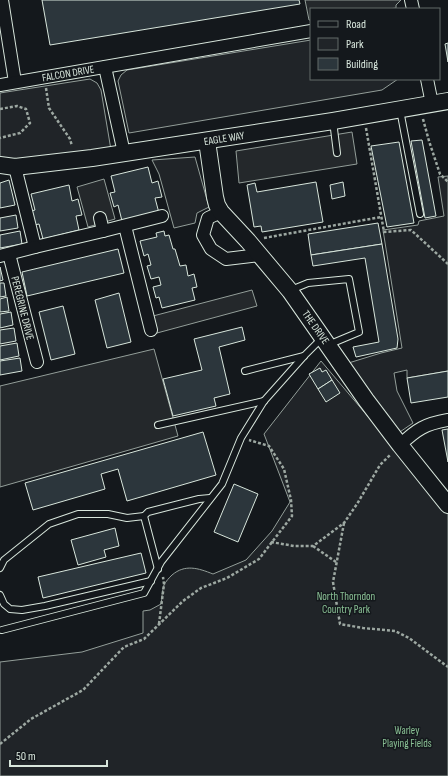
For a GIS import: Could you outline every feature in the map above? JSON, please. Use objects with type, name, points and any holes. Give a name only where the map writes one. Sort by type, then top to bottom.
[{"type":"street","points":[[2,0],[15,82]]},
{"type":"street","points":[[105,67],[310,31]]},
{"type":"street","name":"FALCON DRIVE","points":[[0,85],[105,67],[124,153]]},
{"type":"street","points":[[426,105],[427,80]]},
{"type":"street","name":"EAGLE WAY","points":[[7,166],[124,153],[207,141],[448,101]]},
{"type":"street","name":"THE DRIVE","points":[[207,141],[215,197],[221,212],[290,290],[366,400],[448,505]]},
{"type":"street","points":[[7,166],[35,247]]},
{"type":"street","points":[[221,212],[208,218],[203,235],[211,249],[226,259],[259,255]]},
{"type":"street","name":"PEREGRINE DRIVE","points":[[37,362],[5,255],[162,216]]},
{"type":"street","points":[[100,218],[104,231]]},
{"type":"street","points":[[125,226],[151,330]]},
{"type":"street","points":[[400,445],[420,428],[431,423],[448,420]]},
{"type":"lane","points":[[8,0],[7,10],[10,50]]},
{"type":"lane","points":[[400,109],[420,214]]},
{"type":"lane","points":[[332,121],[337,153]]},
{"type":"lane","points":[[2,630],[144,593],[161,562],[222,484],[241,438],[264,401],[304,356],[326,341],[360,332],[349,279],[308,283],[290,290]]},
{"type":"lane","points":[[246,371],[304,356]]},
{"type":"lane","points":[[158,425],[264,401]]},
{"type":"lane","points":[[0,568],[4,560],[49,524],[78,514],[108,514],[127,518],[144,516],[148,512],[185,502],[210,498]]},
{"type":"lane","points":[[144,516],[158,569]]},
{"type":"lane","points":[[0,595],[4,604],[10,609],[22,610],[151,581]]},
{"type":"path","points":[[45,86],[49,108],[70,139],[72,149]]},
{"type":"path","points":[[426,105],[429,141],[440,174],[448,182]]},
{"type":"path","points":[[0,109],[17,106],[26,109],[30,122],[20,134],[0,138]]},
{"type":"path","points":[[364,116],[384,232],[411,230],[448,264]]},
{"type":"path","points":[[248,241],[381,218]]},
{"type":"path","points":[[0,744],[31,719],[83,690],[124,647],[144,639],[182,602],[201,588],[227,578],[259,559],[292,516],[291,500],[284,469],[269,446],[241,438]]},
{"type":"path","points":[[313,546],[344,523],[380,465],[400,445]]},
{"type":"path","points":[[344,523],[333,582],[340,624],[395,631],[410,638],[448,667]]},
{"type":"path","points":[[271,542],[294,546],[313,546],[336,562]]},
{"type":"path","points":[[159,624],[164,584],[161,562]]},
{"type":"green space","points":[[310,40],[310,80],[397,80],[382,90],[129,133],[118,81],[121,75],[127,70]]},
{"type":"green space","points":[[90,79],[97,83],[101,90],[111,150],[20,162],[0,159],[0,93]]},
{"type":"green space","points":[[195,157],[209,207],[197,213],[195,223],[174,228],[159,174],[152,160]]},
{"type":"green space","points":[[448,176],[448,371],[407,378],[407,370],[394,373],[397,391],[413,423],[394,436],[342,365],[402,348],[383,230],[418,225],[419,221],[444,216],[438,177]]},
{"type":"green space","name":"North Thorndon Country Park","points":[[321,361],[448,511],[448,776],[0,776],[0,662],[82,652],[143,633],[143,611],[150,610],[161,604],[164,585],[172,575],[182,569],[187,568],[202,570],[213,574],[246,560],[272,531],[290,502],[264,434]]},
{"type":"shaded area","points":[[305,0],[401,0],[396,5],[396,8],[310,8],[309,20]]},
{"type":"shaded area","points":[[352,132],[357,164],[239,183],[236,151]]},
{"type":"shaded area","points":[[104,179],[115,219],[88,227],[77,187]]},
{"type":"shaded area","points":[[252,290],[257,306],[157,333],[153,316]]},
{"type":"shaded area","points":[[154,349],[178,436],[0,487],[0,386]]},
{"type":"building","points":[[42,0],[299,0],[300,4],[50,45]]},
{"type":"building","points":[[448,43],[448,62],[445,44]]},
{"type":"building","points":[[422,140],[436,216],[425,218],[411,141]]},
{"type":"building","points":[[399,142],[414,223],[387,227],[371,146]]},
{"type":"building","points":[[148,167],[152,183],[158,181],[162,197],[155,198],[159,213],[122,221],[118,205],[114,207],[110,193],[115,192],[111,176]]},
{"type":"building","points":[[9,180],[15,205],[0,208],[0,183]]},
{"type":"building","points":[[316,182],[323,222],[262,232],[261,226],[254,227],[247,185],[255,183],[257,192]]},
{"type":"building","points":[[343,182],[345,196],[332,199],[330,185]]},
{"type":"building","points":[[69,185],[72,201],[78,199],[82,215],[76,216],[79,230],[43,239],[39,224],[34,225],[31,211],[35,210],[31,194]]},
{"type":"building","points":[[16,215],[18,228],[0,231],[0,218]]},
{"type":"building","points":[[378,223],[382,244],[311,255],[308,234]]},
{"type":"building","points":[[20,231],[22,244],[0,248],[0,235]]},
{"type":"building","points":[[164,231],[165,236],[169,235],[180,266],[186,265],[188,276],[194,274],[197,287],[192,288],[195,300],[162,308],[159,297],[156,298],[153,287],[161,285],[159,277],[151,279],[147,266],[151,265],[148,254],[144,256],[140,241],[157,237],[156,233]]},
{"type":"building","points":[[382,244],[398,339],[397,348],[356,357],[353,347],[379,342],[365,258],[313,266],[311,255]]},
{"type":"building","points":[[118,249],[124,273],[27,296],[22,272]]},
{"type":"building","points":[[0,267],[3,280],[0,281]]},
{"type":"building","points":[[0,283],[4,283],[6,296],[0,297]]},
{"type":"building","points":[[119,293],[131,342],[107,348],[95,300]]},
{"type":"building","points":[[7,297],[9,311],[0,312],[0,299]]},
{"type":"building","points":[[63,306],[75,354],[51,360],[39,312]]},
{"type":"building","points":[[11,312],[13,325],[0,328],[0,314]]},
{"type":"building","points":[[242,327],[245,340],[219,347],[230,394],[214,398],[216,406],[173,416],[163,379],[202,370],[194,339]]},
{"type":"building","points":[[14,328],[16,341],[0,344],[0,330]]},
{"type":"building","points":[[17,343],[19,356],[0,360],[0,346]]},
{"type":"building","points":[[20,358],[22,371],[0,375],[0,361]]},
{"type":"building","points":[[320,368],[322,372],[326,370],[332,380],[318,389],[309,374]]},
{"type":"building","points":[[448,371],[448,397],[411,403],[407,378]]},
{"type":"building","points":[[332,380],[340,393],[326,402],[318,389]]},
{"type":"building","points":[[448,429],[448,462],[442,430]]},
{"type":"building","points":[[203,432],[216,475],[127,501],[118,469],[101,474],[105,489],[33,510],[25,483]]},
{"type":"building","points":[[234,484],[258,494],[238,542],[214,532]]},
{"type":"building","points":[[115,528],[119,546],[104,550],[106,557],[78,565],[71,540]]},
{"type":"building","points":[[141,553],[146,573],[43,598],[38,577]]},
{"type":"park label","name":"Warley Playing Fields","points":[[407,736]]}]
